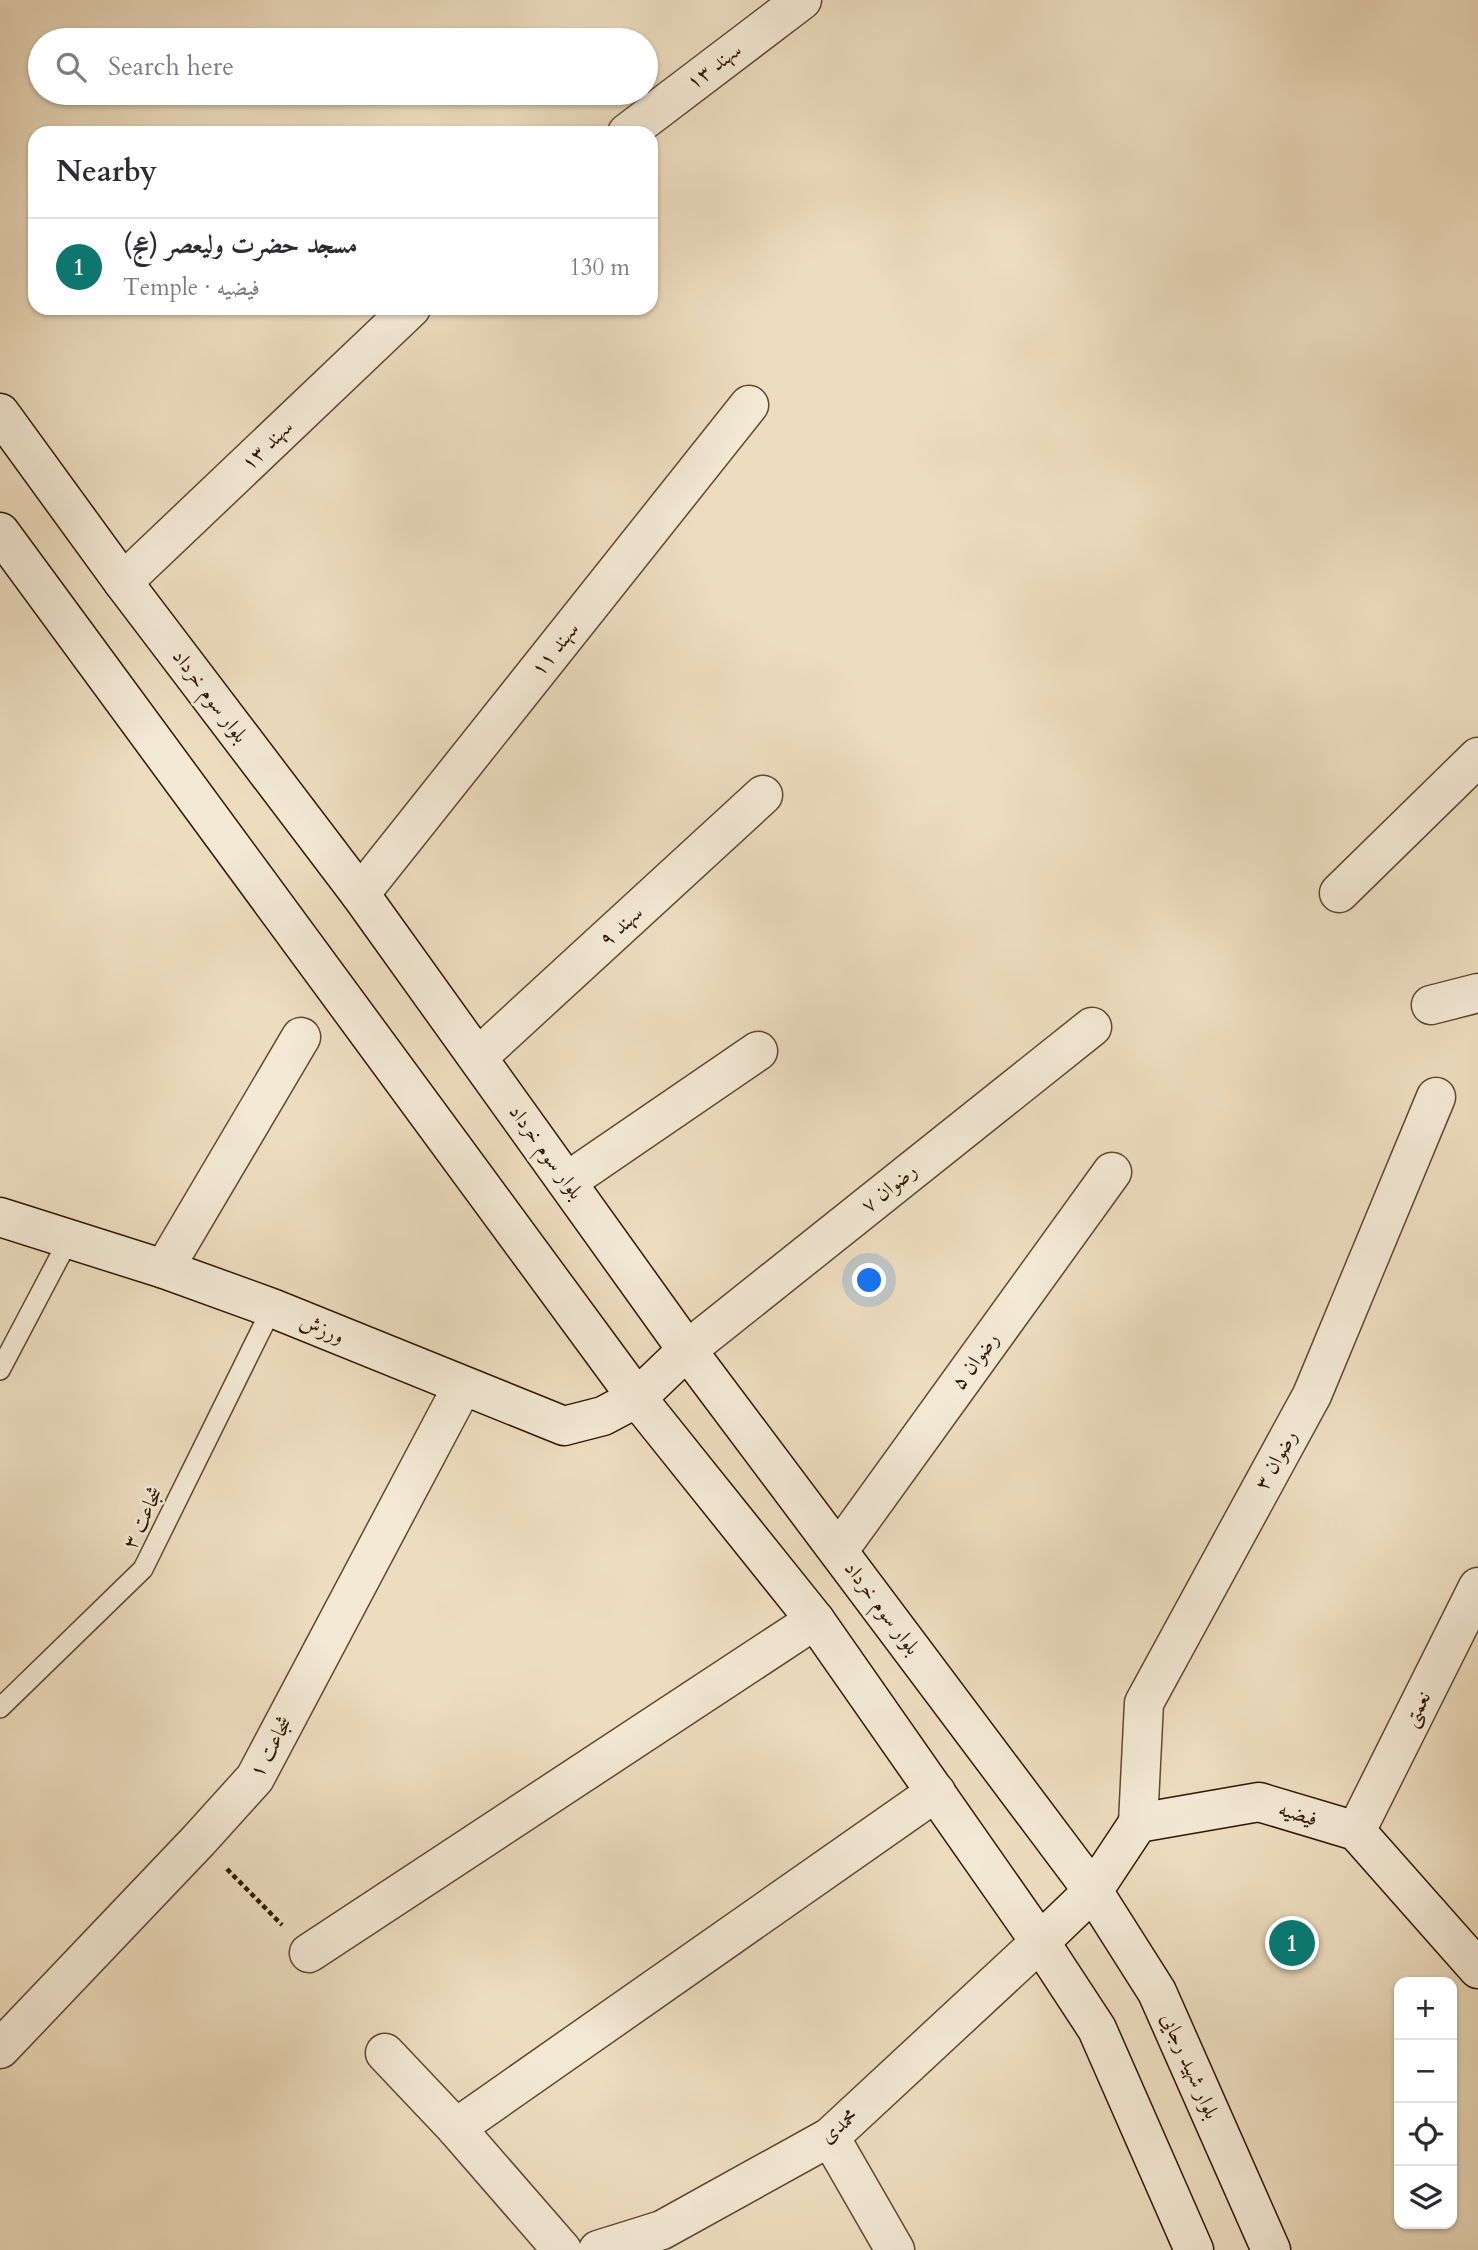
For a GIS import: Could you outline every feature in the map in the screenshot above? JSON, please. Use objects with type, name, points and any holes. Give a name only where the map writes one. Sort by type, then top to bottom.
[{"type":"street","name":"سهند ۱۳","points":[[636,126],[802,0]]},
{"type":"street","name":"سهند ۱۳","points":[[123,582],[404,315]]},
{"type":"street","name":"سهند ۱۱","points":[[360,894],[749,405]]},
{"type":"street","name":"بلوار سوم خرداد","points":[[0,413],[123,582],[360,894],[687,1350],[1093,1891]]},
{"type":"street","points":[[0,532],[638,1398],[815,1620],[1041,1942],[1097,2029],[1194,2250]]},
{"type":"street","points":[[1339,893],[1478,757]]},
{"type":"street","name":"سهند ۹","points":[[478,1057],[763,795]]},
{"type":"street","points":[[1431,1005],[1478,993]]},
{"type":"street","name":"رضوان ۷","points":[[638,1398],[687,1350],[1092,1027]]},
{"type":"street","points":[[164,1269],[301,1037]]},
{"type":"street","points":[[568,1181],[758,1051]]},
{"type":"street","name":"رضوان ۳","points":[[1138,1823],[1144,1703],[1311,1395],[1436,1097]]},
{"type":"street","name":"رضوان ۵","points":[[839,1550],[1112,1172]]},
{"type":"street","name":"ورزش","points":[[0,1217],[164,1269],[272,1308],[564,1426],[603,1416],[638,1398]]},
{"type":"street","name":"شجاعت ۱","points":[[0,2049],[255,1778],[462,1387]]},
{"type":"street","name":"نعمتی","points":[[1356,1831],[1478,1587]]},
{"type":"street","points":[[309,1953],[815,1620]]},
{"type":"street","points":[[456,2128],[936,1792]]},
{"type":"street","name":"فیضیه","points":[[1138,1823],[1259,1802],[1356,1831]]},
{"type":"street","points":[[1093,1891],[1138,1823]]},
{"type":"street","points":[[1356,1831],[1478,1969]]},
{"type":"street","name":"محمدی","points":[[598,2250],[668,2240],[830,2137],[1093,1891]]},
{"type":"street","name":"بلوار شهید رجایی","points":[[1093,1891],[1157,1992],[1271,2250]]},
{"type":"street","points":[[385,2053],[456,2128],[562,2250]]},
{"type":"street","points":[[830,2137],[895,2250]]},
{"type":"lane","points":[[0,1370],[69,1239]]},
{"type":"lane","name":"شجاعت ۳","points":[[0,1708],[143,1569],[272,1308]]},
{"type":"path","points":[[199,1840],[309,1953]]},
{"type":"place","name":"مسجد حضرت ولیعصر (عج)","points":[[1292,1943]]}]
